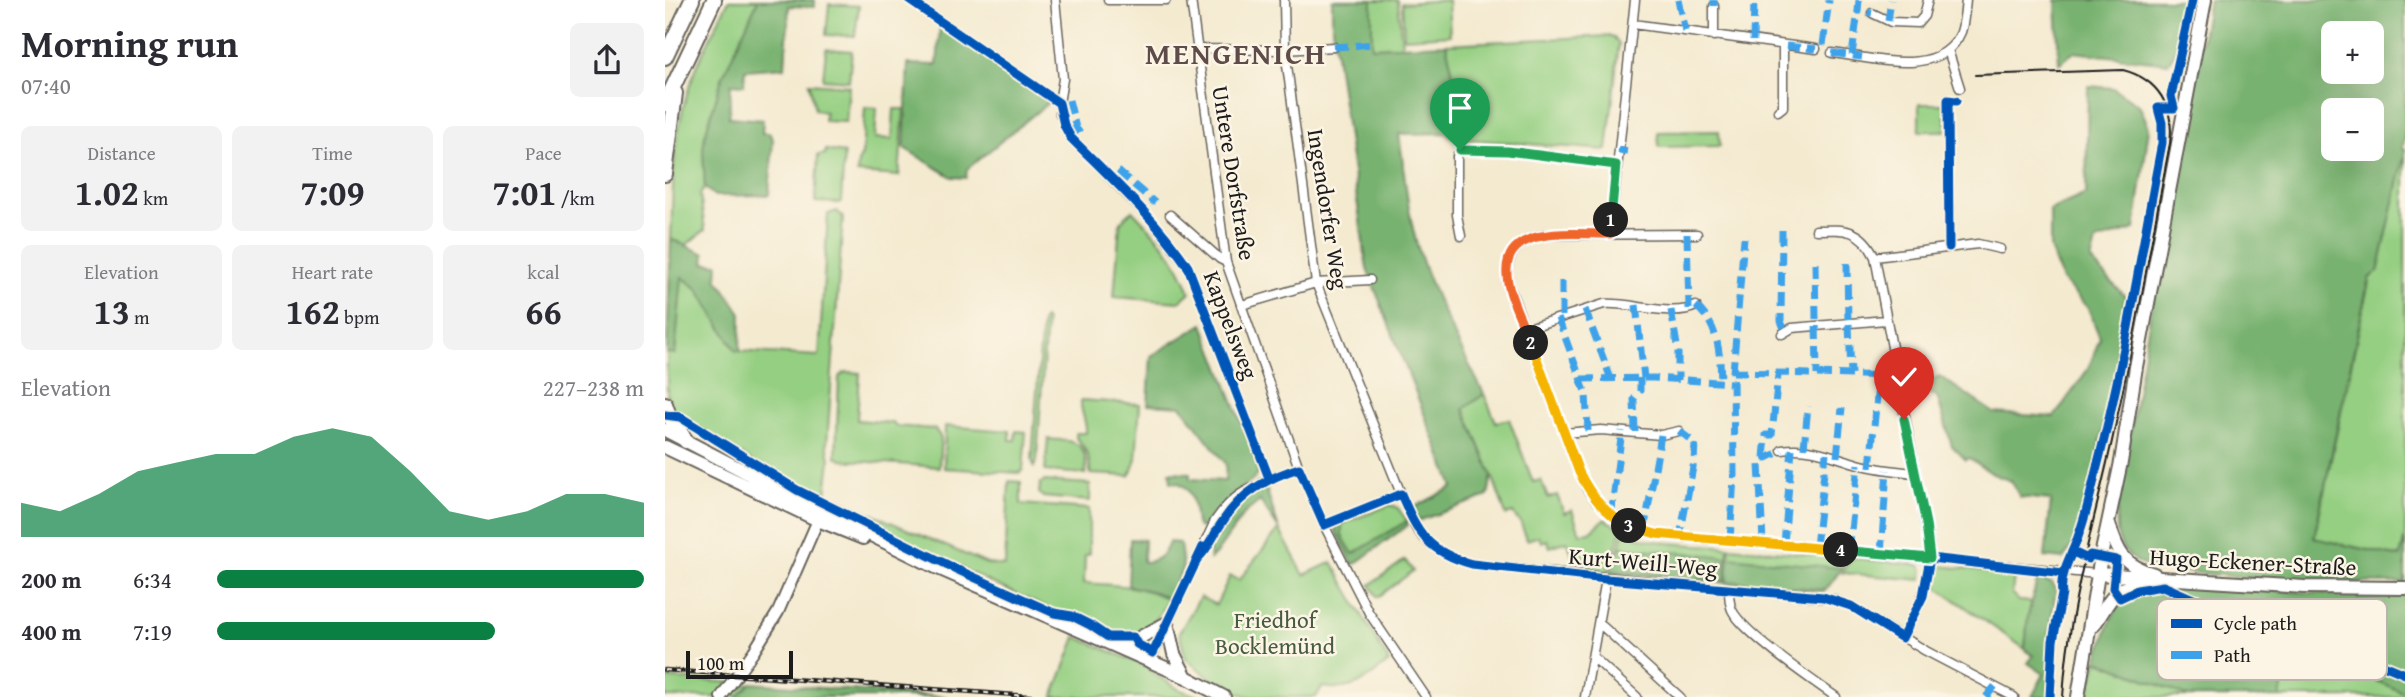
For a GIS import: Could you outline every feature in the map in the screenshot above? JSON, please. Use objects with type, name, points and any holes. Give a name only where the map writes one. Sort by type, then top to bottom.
[{"type":"highway","points":[[665,58],[692,0]]},
{"type":"highway","points":[[665,104],[713,0]]},
{"type":"highway","points":[[665,174],[678,74]]},
{"type":"highway","points":[[665,404],[669,416],[686,441]]},
{"type":"main road","points":[[2078,697],[2098,574],[2205,0]]},
{"type":"main road","points":[[665,430],[820,515]]},
{"type":"main road","points":[[665,447],[1186,677],[1224,697]]},
{"type":"main road","points":[[2108,522],[2123,558],[2132,566],[2148,573],[2171,578]]},
{"type":"main road","name":"Hugo-Eckener-Straße","points":[[2098,574],[2304,587],[2405,588]]},
{"type":"main road","points":[[2091,629],[2116,593],[2137,583],[2171,578]]},
{"type":"main road","points":[[1104,641],[1135,640],[1167,623],[1174,654],[1186,677]]},
{"type":"street","points":[[909,0],[1059,103],[1063,79],[1055,0]]},
{"type":"street","points":[[1108,0],[1166,0]]},
{"type":"street","name":"Untere Dorfstraße","points":[[1191,0],[1226,262],[1299,468],[1324,525],[1369,613],[1426,697]]},
{"type":"street","name":"Ingendorfer Weg","points":[[1284,0],[1285,50],[1316,283],[1401,494]]},
{"type":"street","points":[[1610,234],[1635,0]]},
{"type":"street","points":[[1872,13],[1891,22],[1918,23],[1924,16],[1928,0]]},
{"type":"street","points":[[1832,53],[1914,63],[1930,60],[1948,50],[1961,31],[1966,0]]},
{"type":"street","points":[[1714,6],[1714,36]]},
{"type":"street","points":[[1633,24],[1816,48]]},
{"type":"street","points":[[1778,111],[1783,107],[1783,45]]},
{"type":"street","points":[[1196,48],[1285,50],[1334,47]]},
{"type":"street","points":[[1948,50],[1960,88]]},
{"type":"street","name":"Kappelsweg","points":[[1059,103],[1064,125],[1071,138],[1149,218],[1188,267],[1269,478]]},
{"type":"street","points":[[1461,236],[1457,215],[1457,156],[1460,150],[1508,151],[1616,165]]},
{"type":"street","points":[[1170,215],[1226,262]]},
{"type":"street","points":[[1816,230],[1848,230],[1863,239],[1875,257],[1914,473],[1926,524],[1930,558],[1923,596],[1902,638]]},
{"type":"street","points":[[1697,234],[1543,235],[1526,239],[1509,258],[1507,276],[1579,472],[1591,495],[1613,517],[1633,528],[1656,534],[2098,574]]},
{"type":"street","points":[[1875,257],[1978,244],[2000,249]]},
{"type":"street","points":[[1243,305],[1316,283],[1370,280]]},
{"type":"street","points":[[1525,329],[1604,304],[1617,303],[1671,310],[1696,306]]},
{"type":"street","points":[[1782,334],[1792,328],[1886,320]]},
{"type":"street","points":[[1564,433],[1601,430],[1661,435],[1679,431]]},
{"type":"street","points":[[1782,450],[1815,450],[1870,467],[1914,473]]},
{"type":"street","points":[[1150,662],[1198,558],[1232,507],[1269,478],[1299,468]]},
{"type":"street","points":[[1324,525],[1401,494]]},
{"type":"street","name":"Kurt-Weill-Weg","points":[[1401,494],[1414,525],[1423,537],[1435,549],[1453,559],[1472,564],[1606,579],[1833,598],[2014,697]]},
{"type":"street","points":[[722,697],[778,612],[820,515]]},
{"type":"street","points":[[1585,697],[1606,579]]},
{"type":"street","points":[[1729,589],[1731,608],[1737,617],[1783,658],[1836,697]]},
{"type":"street","points":[[1600,624],[1679,697]]},
{"type":"street","points":[[1593,657],[1637,697]]},
{"type":"green space","points":[[729,0],[758,0],[703,149],[705,188],[700,194],[705,230],[686,245],[671,239],[678,129],[696,70]]},
{"type":"green space","points":[[758,0],[815,0],[815,7],[789,6],[785,67],[745,70],[744,85],[731,84],[729,117],[763,120],[762,133],[769,133],[773,139],[769,195],[715,196],[705,188],[705,135],[722,78]]},
{"type":"green space","points":[[1332,0],[1372,0],[1372,47],[1446,44],[1466,128],[1463,139],[1446,133],[1399,134],[1409,208],[1425,270],[1484,394],[1464,409],[1492,475],[1488,496],[1418,521],[1413,508],[1453,487],[1367,269],[1332,27]]},
{"type":"green space","points":[[1372,0],[1398,0],[1402,46],[1372,47]]},
{"type":"green space","points":[[1448,0],[1450,35],[1404,38],[1402,3]]},
{"type":"green space","points":[[2056,0],[2197,0],[2188,50],[2177,49],[2168,63],[2073,52],[2059,64]]},
{"type":"green space","points":[[2209,0],[2405,0],[2405,136],[2402,149],[2405,149],[2405,153],[2378,272],[2369,278],[2314,538],[2400,557],[2405,537],[2405,583],[2295,582],[2154,569],[2129,556],[2118,537],[2117,513]]},
{"type":"green space","points":[[829,4],[859,6],[855,36],[826,35]]},
{"type":"green space","points":[[940,26],[1049,102],[967,169],[966,178],[952,177],[904,148],[908,64],[937,65]]},
{"type":"green space","points":[[1608,36],[1619,43],[1607,150],[1463,139],[1466,128],[1446,44]]},
{"type":"green space","points":[[826,49],[852,51],[849,81],[823,79]]},
{"type":"green space","points":[[809,83],[849,86],[846,122],[824,121],[825,112],[815,110]]},
{"type":"green space","points":[[2088,86],[2113,88],[2140,106],[2149,128],[2135,229],[2096,241],[2091,261],[2125,296],[2117,368],[2094,472],[2076,540],[2063,559],[2045,557],[2051,500],[2020,497],[2011,481],[1993,474],[1969,458],[1966,460],[1952,446],[1937,396],[1918,390],[1939,376],[1994,413],[2054,417],[2088,369],[2100,338],[2088,308],[2062,280],[2050,248],[2050,210],[2086,194]]},
{"type":"green space","points":[[1919,104],[1945,104],[1945,131],[1919,131]]},
{"type":"green space","points":[[865,107],[877,108],[875,138],[892,139],[894,109],[904,109],[899,176],[857,173],[862,155]]},
{"type":"green space","points":[[1719,131],[1720,146],[1659,147],[1658,132]]},
{"type":"green space","points":[[826,150],[844,153],[841,202],[838,203],[815,202],[818,155],[825,154]]},
{"type":"green space","points":[[2405,153],[2405,537],[2400,557],[2314,539],[2370,277],[2378,272]]},
{"type":"green space","points":[[1132,210],[1173,257],[1185,279],[1190,292],[1179,302],[1114,297],[1120,223]]},
{"type":"green space","points":[[837,211],[843,217],[826,494],[987,564],[1005,566],[1009,481],[1021,482],[1021,504],[1089,509],[1089,554],[1085,555],[1084,583],[1137,588],[1168,599],[1157,618],[1146,629],[1135,635],[1109,636],[1089,622],[1051,610],[998,586],[801,491],[676,415],[667,401],[667,353],[675,353],[681,276],[698,289],[736,351],[819,356],[828,214]]},
{"type":"green space","points":[[671,239],[705,254],[704,263],[718,264],[717,278],[741,313],[740,351],[736,351],[698,289],[682,277],[675,354],[667,353]]},
{"type":"green space","points":[[1044,319],[1046,322],[1037,460],[1034,467],[1032,460]]},
{"type":"green space","points":[[1203,324],[1259,472],[1200,528],[1196,524],[1191,496],[1184,486],[1171,482],[1170,472],[1190,473],[1190,479],[1225,481],[1226,464],[1181,406],[1148,404],[1151,356]]},
{"type":"green space","points":[[845,372],[860,373],[857,420],[935,429],[941,438],[939,467],[842,460],[836,457],[839,377]]},
{"type":"green space","points":[[1484,394],[1496,422],[1509,419],[1533,482],[1541,480],[1548,498],[1557,495],[1564,513],[1572,510],[1580,533],[1590,532],[1605,519],[1622,530],[1606,573],[1593,572],[1589,566],[1576,564],[1567,541],[1550,547],[1547,540],[1541,542],[1539,536],[1527,540],[1520,521],[1513,513],[1506,515],[1464,408]]},
{"type":"green space","points":[[1081,400],[1140,404],[1136,459],[1130,476],[1090,474],[1087,454],[1076,438],[1076,433],[1086,433]]},
{"type":"green space","points":[[945,426],[1010,431],[1010,440],[1015,440],[1016,431],[1026,432],[1023,470],[1019,473],[944,468]]},
{"type":"green space","points":[[1048,439],[1078,445],[1085,455],[1086,474],[1045,471]]},
{"type":"green space","points":[[1044,481],[1090,484],[1090,501],[1043,497],[1039,493],[1040,484]]},
{"type":"green space","points":[[1265,485],[1279,529],[1260,501],[1244,514],[1210,559],[1209,548],[1236,506]]},
{"type":"green space","points":[[1390,505],[1398,508],[1407,521],[1353,555],[1342,536],[1342,524]]},
{"type":"green space","points":[[1407,521],[1408,525],[1353,565],[1335,530],[1342,524],[1342,536],[1353,554]]},
{"type":"green space","name":"Friedhof Bocklemünd","points":[[1279,529],[1304,575],[1332,562],[1389,662],[1358,684],[1343,688],[1322,687],[1316,697],[1252,697],[1215,682],[1186,659],[1179,633],[1200,597],[1216,605],[1230,576],[1239,580]]},
{"type":"green space","points":[[1625,531],[1661,542],[1728,547],[1725,583],[1609,573]]},
{"type":"green space","points":[[1130,539],[1144,540],[1143,562],[1160,557],[1169,542],[1180,543],[1183,567],[1168,599],[1155,592],[1128,586]]},
{"type":"green space","points":[[1619,547],[1727,557],[1725,581],[1610,571]]},
{"type":"green space","points":[[1730,547],[1849,558],[1824,592],[1727,584]]},
{"type":"green space","points":[[1729,557],[1842,568],[1826,590],[1727,581]]},
{"type":"green space","points":[[1852,558],[1919,565],[1923,570],[1921,580],[1842,573]]},
{"type":"green space","points":[[1405,560],[1413,571],[1378,597],[1370,585]]},
{"type":"green space","points":[[1940,566],[2014,577],[2012,594],[2019,601],[2033,602],[2028,616],[2025,649],[1931,583],[1934,571]]},
{"type":"green space","points":[[2037,580],[2052,583],[2056,589],[2049,639],[2049,697],[2032,697],[2044,674],[2028,663],[2033,656],[2025,649],[2028,616]]},
{"type":"green space","points":[[2162,585],[2341,594],[2405,594],[2405,693],[2374,680],[2387,680],[2387,599],[2157,599],[2157,680],[2283,680],[2280,697],[2189,697],[2097,660],[2118,605]]},
{"type":"green space","points":[[1076,637],[1151,668],[1150,671],[1180,690],[1201,697],[1053,697]]},
{"type":"green space","points":[[2097,660],[2189,697],[2088,697]]},
{"type":"green space","points":[[665,678],[947,697],[665,697]]},
{"type":"green space","points":[[2283,680],[2374,680],[2405,693],[2405,697],[2280,697]]},
{"type":"green space","points":[[751,683],[947,697],[737,697]]},
{"type":"tram line","points":[[1975,75],[2123,70],[2146,80],[2155,88],[2167,106],[2170,118],[2170,143],[2135,329],[2070,632],[2063,697]]},
{"type":"railway","points":[[665,670],[1042,697]]},
{"type":"marked path","points":[[1678,0],[1685,31]]},
{"type":"marked path","points":[[1714,0],[1714,6]]},
{"type":"marked path","points":[[1753,41],[1754,0]]},
{"type":"marked path","points":[[1823,45],[1829,0]]},
{"type":"marked path","points":[[1859,0],[1858,11],[1872,13]]},
{"type":"marked path","points":[[1888,21],[1891,0]]},
{"type":"marked path","points":[[1852,55],[1858,11]]},
{"type":"marked path","points":[[1334,47],[1374,44]]},
{"type":"marked path","points":[[1786,46],[1816,49]]},
{"type":"marked path","points":[[1832,53],[1862,57]]},
{"type":"marked path","points":[[1069,100],[1076,128],[1083,137]]},
{"type":"marked path","points":[[1618,150],[1627,151]]},
{"type":"marked path","points":[[1118,171],[1155,203]]},
{"type":"marked path","points":[[1782,230],[1781,321],[1785,331]]},
{"type":"marked path","points":[[1687,234],[1689,309]]},
{"type":"marked path","points":[[1730,541],[1734,476],[1733,372],[1744,238]]},
{"type":"marked path","points":[[1815,263],[1817,375]]},
{"type":"marked path","points":[[1847,263],[1848,324]]},
{"type":"marked path","points":[[1562,281],[1562,316]]},
{"type":"marked path","points":[[1636,305],[1644,378]]},
{"type":"marked path","points":[[1696,306],[1714,331],[1719,350],[1721,382]]},
{"type":"marked path","points":[[1585,309],[1611,379]]},
{"type":"marked path","points":[[1671,310],[1678,351],[1678,380]]},
{"type":"marked path","points":[[1558,318],[1586,394],[1588,431]]},
{"type":"marked path","points":[[1849,324],[1851,375]]},
{"type":"marked path","points":[[1733,372],[1897,376]]},
{"type":"marked path","points":[[1764,458],[1766,435],[1772,435],[1778,375]]},
{"type":"marked path","points":[[1870,467],[1879,376]]},
{"type":"marked path","points":[[1635,432],[1634,399],[1640,391],[1640,378]]},
{"type":"marked path","points":[[1581,379],[1653,378],[1733,383]]},
{"type":"marked path","points":[[1804,448],[1808,406]]},
{"type":"marked path","points":[[1837,457],[1842,408]]},
{"type":"marked path","points":[[1611,515],[1622,431]]},
{"type":"marked path","points":[[1679,431],[1695,443],[1680,536]]},
{"type":"marked path","points":[[1644,531],[1661,435]]},
{"type":"marked path","points":[[1784,544],[1792,449]]},
{"type":"marked path","points":[[1763,542],[1759,464],[1782,450]]},
{"type":"marked path","points":[[1816,547],[1826,453]]},
{"type":"marked path","points":[[1849,550],[1858,464]]},
{"type":"marked path","points":[[1881,554],[1887,470]]},
{"type":"marked path","points":[[1986,697],[1995,686]]},
{"type":"cycle path","points":[[909,0],[1059,103],[1064,125],[1071,138],[1133,200],[1175,249],[1188,267],[1269,478]]},
{"type":"cycle path","points":[[2050,697],[2053,641],[2063,578],[2084,517],[2107,427],[2162,143],[2162,123],[2158,108],[2174,108],[2171,96],[2192,0]]},
{"type":"cycle path","points":[[1949,247],[1948,100],[1956,101]]},
{"type":"cycle path","points":[[665,415],[680,417],[797,490],[958,570],[1054,613],[1072,616],[1108,637],[1133,637],[1137,644],[1153,653],[1203,547]]},
{"type":"cycle path","points":[[1198,558],[1238,502],[1266,482],[1299,468],[1324,525],[1401,494],[1426,540],[1445,554],[1472,564],[1606,579],[1823,597],[1851,606],[1902,638],[1923,596],[1930,558],[2064,573]]},
{"type":"cycle path","points":[[2073,552],[2088,559],[2090,555],[2116,560],[2113,588],[2120,598],[2137,590],[2163,586],[2193,599]]},
{"type":"cycle path","points":[[2387,666],[2405,674]]},
{"type":"district","name":"MENGENICH","points":[[1236,54]]},
{"type":"route","points":[[1460,150],[1508,151],[1616,165],[1610,234],[1543,235],[1526,239],[1513,251],[1507,266],[1509,286],[1579,472],[1596,501],[1613,517],[1633,528],[1656,534],[1930,558],[1926,524],[1904,419]]}]
